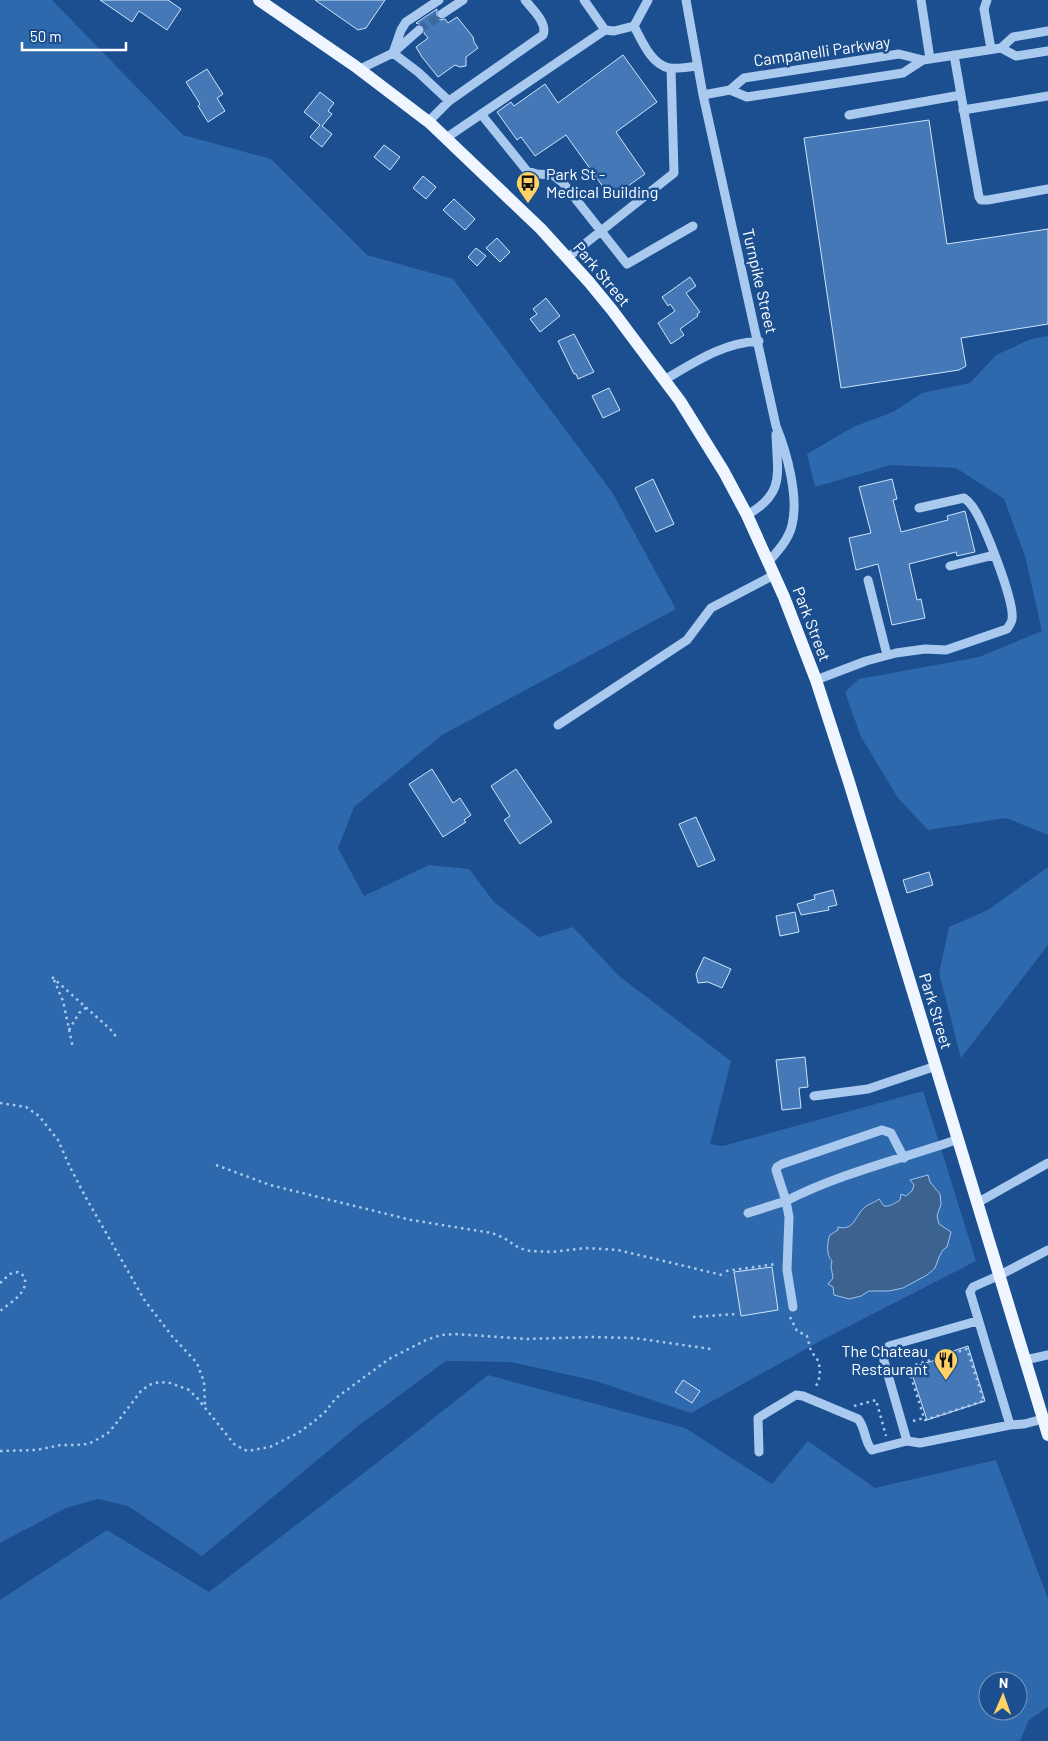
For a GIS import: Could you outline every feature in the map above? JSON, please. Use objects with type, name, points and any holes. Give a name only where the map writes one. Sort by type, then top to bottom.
[{"type":"main road","name":"Park Street","points":[[267,2],[360,69],[428,122],[517,205],[601,296],[704,437],[724,472],[769,561],[816,680],[959,1139],[1048,1435]]},
{"type":"street","points":[[393,53],[401,30],[406,22],[439,0]]},
{"type":"street","points":[[442,14],[463,0]]},
{"type":"street","points":[[428,122],[448,101],[543,35],[545,31],[544,26],[525,0]]},
{"type":"street","points":[[584,0],[605,30]]},
{"type":"street","points":[[446,138],[605,30],[614,31],[634,26],[648,0]]},
{"type":"street","name":"Turnpike Street","points":[[686,0],[702,95],[776,426],[782,440],[790,475],[794,513],[792,527],[782,545],[769,561]]},
{"type":"street","points":[[921,0],[926,59]]},
{"type":"street","points":[[987,0],[984,10],[991,49]]},
{"type":"street","points":[[634,26],[652,58],[660,65],[671,68],[697,66]]},
{"type":"street","points":[[360,69],[393,53],[419,30]]},
{"type":"street","name":"Campanelli Parkway","points":[[1001,48],[1013,37],[1048,31]]},
{"type":"street","name":"Campanelli Parkway","points":[[702,95],[730,90],[744,78],[899,54],[926,59],[1001,48],[1016,56],[1048,51]]},
{"type":"street","points":[[393,53],[418,72],[448,101]]},
{"type":"street","points":[[954,55],[978,193],[981,200],[1048,189]]},
{"type":"street","name":"Campanelli Parkway","points":[[730,90],[747,97],[903,73],[926,59]]},
{"type":"street","points":[[567,258],[674,172],[671,68]]},
{"type":"street","points":[[849,115],[961,95]]},
{"type":"street","points":[[963,110],[1048,96]]},
{"type":"street","points":[[481,114],[528,171],[537,174],[553,175],[563,183],[627,264],[694,226]]},
{"type":"street","points":[[664,380],[711,352],[747,342],[758,341]]},
{"type":"street","points":[[747,515],[762,507],[776,487],[778,474],[776,426]]},
{"type":"street","points":[[816,680],[887,655],[925,649],[946,650],[1007,629],[1012,620],[1011,606],[994,555],[981,522],[972,506],[964,498],[919,508]]},
{"type":"street","points":[[950,566],[994,555]]},
{"type":"street","points":[[558,725],[687,640],[711,608],[774,575]]},
{"type":"street","points":[[868,580],[887,655]]},
{"type":"street","points":[[814,1096],[868,1088],[936,1066]]},
{"type":"street","points":[[791,1310],[786,1264],[789,1217],[776,1170],[777,1167],[882,1130],[890,1133],[904,1158]]},
{"type":"street","points":[[748,1213],[786,1201],[813,1187],[959,1139]]},
{"type":"street","points":[[977,1203],[1048,1163]]},
{"type":"street","points":[[1010,1425],[977,1321],[970,1295],[971,1290],[973,1287],[1048,1250]]},
{"type":"street","points":[[906,1438],[884,1361],[884,1352],[889,1346],[977,1321]]},
{"type":"street","points":[[1025,1360],[1048,1355]]},
{"type":"street","points":[[758,1452],[758,1418],[796,1394],[860,1421],[868,1446],[872,1450],[906,1438],[920,1443],[1043,1419]]},
{"type":"path","points":[[73,1048],[63,1001],[52,978],[110,1028],[118,1038]]},
{"type":"path","points":[[69,1030],[76,1017],[86,1008]]},
{"type":"path","points":[[0,1103],[26,1107],[39,1116],[58,1140],[85,1196],[145,1301],[172,1336],[197,1363],[204,1382],[205,1408]]},
{"type":"path","points":[[216,1165],[270,1185],[419,1222],[492,1233],[519,1248],[530,1251],[552,1252],[586,1248],[618,1250],[726,1276]]},
{"type":"path","points":[[726,1271],[779,1263]]},
{"type":"path","points":[[0,1283],[10,1274],[18,1272],[24,1276],[26,1283],[21,1294],[0,1311]]},
{"type":"path","points":[[791,1310],[797,1331],[807,1336],[811,1351],[819,1362],[820,1376],[812,1394]]},
{"type":"path","points":[[694,1317],[737,1314]]},
{"type":"path","points":[[0,1451],[36,1450],[61,1445],[76,1446],[88,1444],[107,1434],[141,1391],[149,1385],[159,1382],[170,1383],[189,1390],[234,1444],[247,1450],[270,1447],[305,1428],[325,1412],[343,1392],[389,1359],[426,1340],[441,1335],[455,1334],[489,1338],[528,1339],[634,1338],[712,1349]]},
{"type":"path","points":[[853,1410],[855,1405],[876,1400],[887,1439],[906,1438],[911,1432],[908,1423],[924,1418],[925,1420],[984,1401],[967,1349],[908,1368],[924,1418]]},
{"type":"shaded area","points":[[0,0],[52,0],[183,135],[271,159],[367,255],[453,279],[612,492],[676,609],[442,735],[354,807],[338,848],[364,896],[429,865],[469,869],[494,902],[539,937],[573,927],[619,976],[731,1061],[710,1144],[723,1146],[923,1091],[976,1261],[822,1340],[691,1413],[596,1381],[511,1362],[446,1361],[358,1426],[202,1556],[128,1506],[98,1499],[66,1508],[0,1543]]},
{"type":"shaded area","points":[[1048,336],[1048,835],[1006,818],[928,830],[898,798],[861,737],[845,692],[859,679],[979,657],[1042,631],[1025,556],[1004,499],[956,468],[891,465],[815,487],[807,454],[853,427],[893,412],[922,393],[970,383],[996,355],[1031,339]]},
{"type":"shaded area","points":[[1048,867],[1048,945],[961,1058],[939,973],[949,927],[988,910]]},
{"type":"shaded area","points":[[928,1175],[930,1182],[940,1194],[941,1204],[937,1216],[939,1224],[951,1232],[947,1247],[939,1257],[935,1268],[927,1275],[903,1288],[889,1291],[869,1291],[861,1296],[849,1299],[834,1295],[833,1287],[828,1284],[833,1278],[832,1261],[828,1248],[830,1235],[838,1230],[838,1227],[848,1227],[864,1208],[879,1199],[884,1206],[900,1200],[901,1194],[906,1196],[912,1191],[914,1185],[910,1180]]},
{"type":"shaded area","points":[[488,1375],[685,1428],[772,1484],[808,1441],[875,1488],[996,1460],[1048,1599],[1048,1707],[1029,1720],[1020,1741],[0,1741],[0,1600],[107,1530],[209,1592]]},
{"type":"building","points":[[100,0],[168,0],[181,9],[167,30],[139,11],[132,22]]},
{"type":"building","points":[[315,0],[385,0],[366,28],[358,30]]},
{"type":"building","points":[[437,9],[437,18],[440,20],[445,19],[448,23],[457,17],[473,37],[478,48],[466,57],[466,66],[460,67],[455,65],[438,77],[416,47],[428,38],[424,33],[424,26],[416,23]]},
{"type":"building","points":[[623,55],[657,102],[616,132],[645,174],[611,198],[566,135],[535,156],[521,137],[517,140],[497,112],[511,102],[514,106],[545,84],[558,103]]},
{"type":"building","points":[[207,69],[223,94],[217,98],[225,111],[208,122],[198,106],[200,104],[186,82]]},
{"type":"building","points":[[320,92],[334,103],[328,111],[332,114],[322,126],[332,134],[322,147],[310,137],[320,125],[304,112]]},
{"type":"building","points":[[929,120],[947,244],[1048,229],[1048,324],[961,338],[966,366],[959,370],[841,388],[804,138]]},
{"type":"building","points":[[384,145],[400,157],[390,170],[374,157]]},
{"type":"building","points":[[423,176],[436,187],[426,199],[413,188]]},
{"type":"building","points":[[454,199],[475,219],[465,230],[443,210]]},
{"type":"building","points":[[497,238],[510,252],[500,262],[486,248]]},
{"type":"building","points":[[476,248],[486,256],[477,266],[468,257]]},
{"type":"building","points":[[690,277],[696,286],[686,293],[700,312],[697,314],[698,316],[680,329],[684,335],[671,344],[658,323],[675,311],[670,304],[668,306],[662,297]]},
{"type":"building","points":[[546,298],[560,316],[540,332],[530,319],[537,314],[533,309]]},
{"type":"building","points":[[574,334],[594,372],[578,379],[558,341]]},
{"type":"building","points":[[609,388],[620,410],[603,418],[592,396]]},
{"type":"building","points":[[653,479],[674,524],[656,532],[635,488]]},
{"type":"building","points":[[892,479],[897,499],[893,500],[901,532],[948,520],[947,516],[965,511],[975,552],[957,556],[956,552],[909,564],[917,600],[921,599],[925,618],[892,625],[878,564],[856,570],[849,538],[871,533],[859,487]]},
{"type":"building","points":[[432,769],[453,803],[460,798],[471,815],[464,820],[466,822],[443,837],[409,784]]},
{"type":"building","points":[[516,769],[552,822],[520,844],[504,820],[510,816],[491,786]]},
{"type":"building","points":[[696,817],[715,860],[698,867],[679,824]]},
{"type":"building","points":[[929,872],[933,885],[907,893],[903,880]]},
{"type":"building","points":[[833,890],[837,905],[828,907],[829,910],[801,915],[797,904],[815,899],[814,895]]},
{"type":"building","points":[[795,912],[799,932],[780,936],[776,916]]},
{"type":"building","points":[[704,957],[731,969],[722,988],[708,982],[698,983],[696,974]]},
{"type":"building","points":[[805,1057],[808,1087],[799,1088],[801,1108],[782,1110],[776,1060]]},
{"type":"building","points":[[772,1267],[778,1310],[741,1316],[734,1272]]},
{"type":"building","name":"The Chateau Restaurant","points":[[968,1346],[985,1401],[927,1420],[910,1368],[945,1357],[944,1354]]},
{"type":"building","points":[[683,1380],[700,1391],[692,1403],[675,1392]]},
{"type":"tunnel","points":[[419,30],[442,14]]},
{"type":"place","name":"Park St - Medical Building","points":[[528,204]]},
{"type":"place","name":"The Chateau Restaurant","points":[[946,1381]]}]
